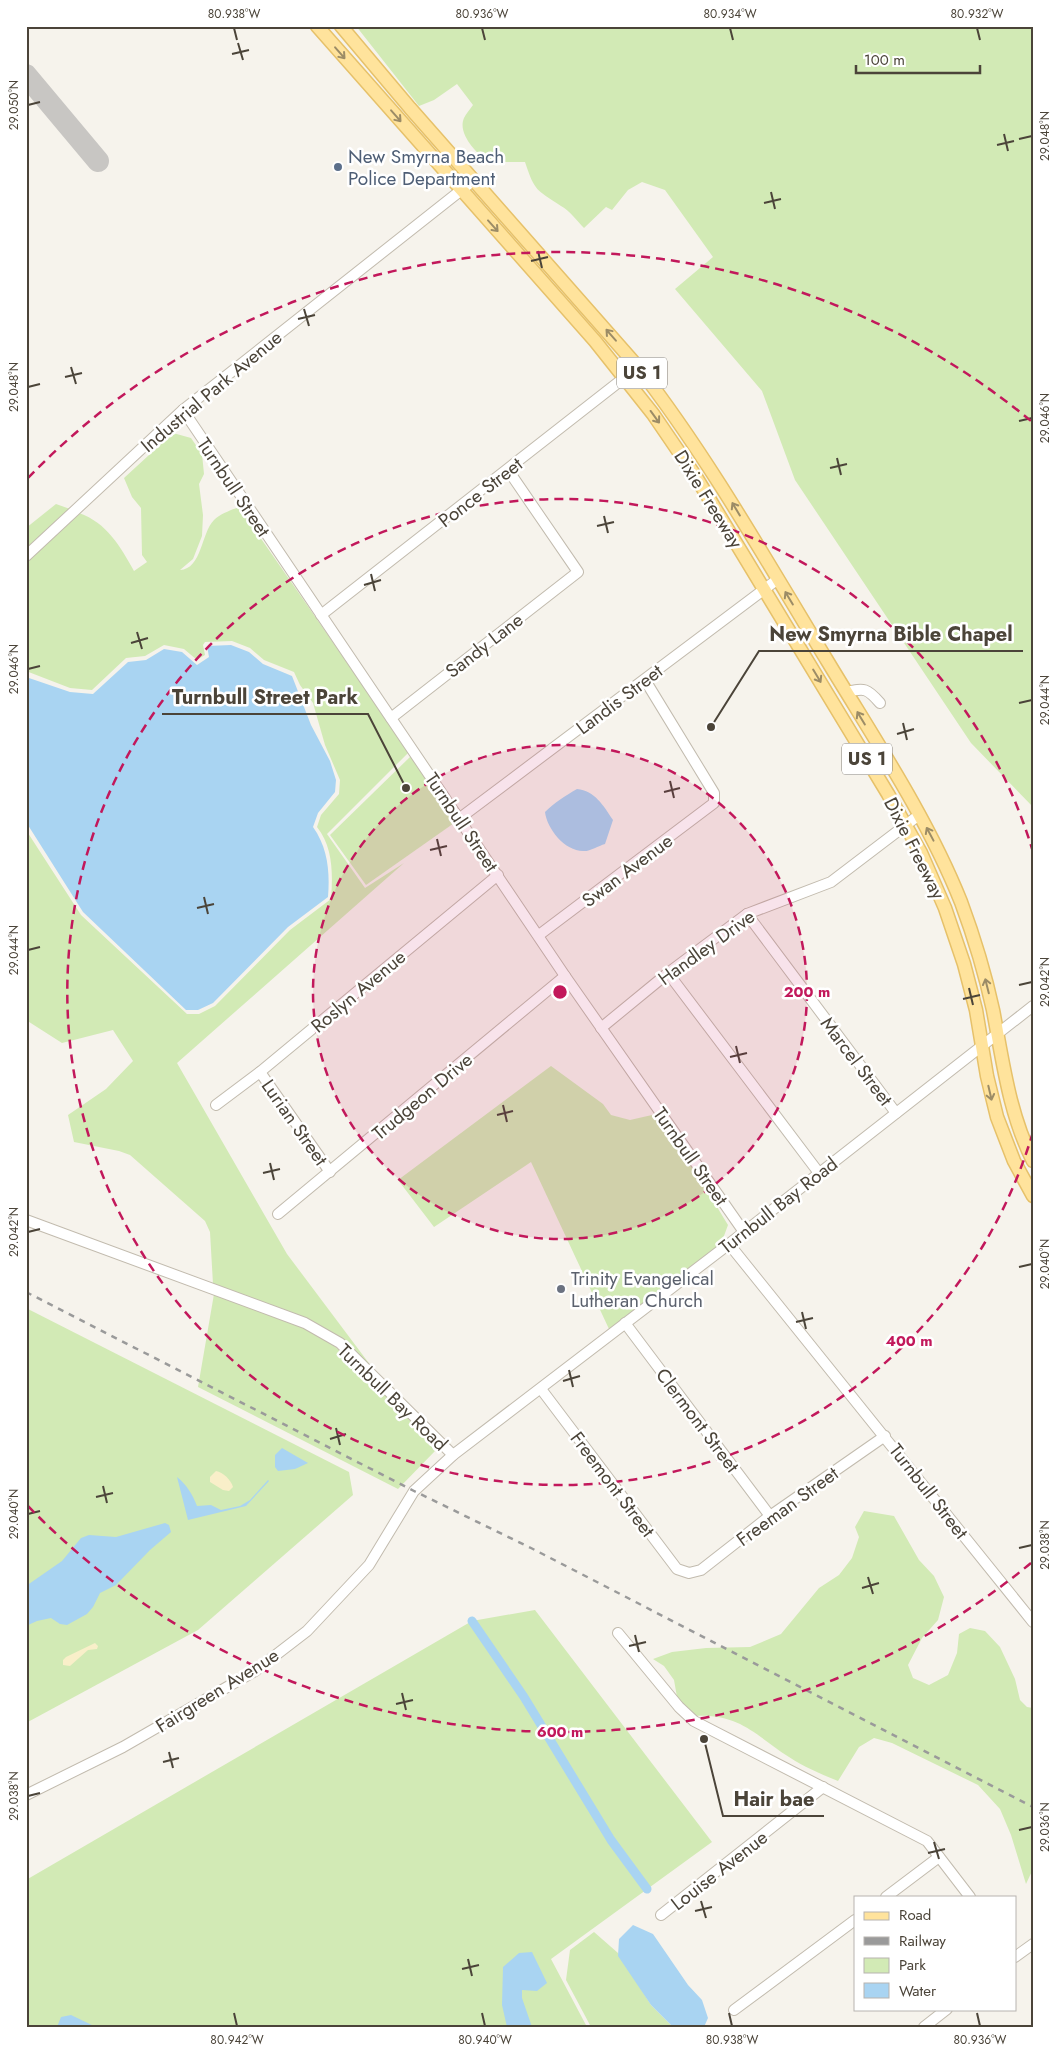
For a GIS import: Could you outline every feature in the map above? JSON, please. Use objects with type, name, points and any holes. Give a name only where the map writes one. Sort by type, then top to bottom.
[{"type":"main road","name":"Dixie Freeway","points":[[317,26],[626,378],[693,472],[906,825],[932,878],[956,937],[972,995],[982,1045]]},
{"type":"main road","name":"Dixie Freeway","points":[[341,26],[638,367],[711,468],[919,815],[945,866],[969,925],[988,990],[997,1033]]},
{"type":"main road","name":"US 1","points":[[997,1033],[1009,1099],[1033,1161]]},
{"type":"main road","name":"US 1","points":[[982,1045],[997,1117],[1014,1161],[1033,1196]]},
{"type":"street","name":"Industrial Park Avenue","points":[[26,556],[183,410],[474,180]]},
{"type":"street","name":"Ponce Street","points":[[320,614],[508,470],[638,367]]},
{"type":"street","name":"Turnbull Street","points":[[183,410],[565,976],[744,1232]]},
{"type":"street","name":"Sandy Lane","points":[[391,718],[578,572],[508,470]]},
{"type":"street","name":"Landis Street","points":[[460,818],[778,579]]},
{"type":"street","name":"Swan Avenue","points":[[539,936],[714,803],[714,793],[645,680]]},
{"type":"street","points":[[846,692],[862,689],[870,691],[880,703]]},
{"type":"street","name":"Handley Drive","points":[[601,1028],[668,973],[747,914],[831,882],[919,815]]},
{"type":"street","name":"Roslyn Avenue","points":[[216,1104],[260,1072],[498,875]]},
{"type":"street","name":"Marcel Street","points":[[747,914],[896,1113]]},
{"type":"street","points":[[668,973],[819,1173]]},
{"type":"street","name":"Trudgeon Drive","points":[[278,1214],[565,976]]},
{"type":"street","name":"Turnbull Bay Road","points":[[26,1220],[305,1323],[340,1343],[452,1455],[729,1244],[1033,1006]]},
{"type":"street","name":"Lurian Street","points":[[260,1072],[330,1172]]},
{"type":"street","name":"Turnbull Street","points":[[729,1244],[1033,1622]]},
{"type":"street","name":"Clermont Street","points":[[625,1323],[770,1516]]},
{"type":"street","name":"Freemont Street","points":[[541,1389],[677,1569],[689,1573]]},
{"type":"street","name":"Freeman Street","points":[[689,1573],[701,1570],[770,1516],[885,1436]]},
{"type":"street","name":"Fairgreen Avenue","points":[[26,1795],[123,1747],[256,1671],[307,1631],[369,1565],[414,1491],[452,1455]]},
{"type":"street","points":[[618,1633],[679,1707],[694,1721],[927,1841],[969,1896]]},
{"type":"street","name":"Louise Avenue","points":[[661,1915],[823,1787]]},
{"type":"street","points":[[887,1896],[939,1857]]},
{"type":"street","points":[[734,2010],[854,1921]]},
{"type":"street","points":[[1016,1955],[1033,1944]]},
{"type":"street","points":[[924,2027],[946,2010]]},
{"type":"green space","points":[[356,26],[1033,26],[1033,807],[971,743],[795,480],[762,391],[675,289],[713,257],[665,190],[642,182],[628,190],[612,210],[606,207],[584,228],[567,211],[537,189],[525,162],[487,162],[473,148],[463,130],[463,124],[465,116],[473,105],[457,84],[434,100],[419,106]]},
{"type":"green space","points":[[173,433],[191,438],[202,454],[204,474],[199,484],[203,515],[202,536],[193,559],[180,570],[193,564],[206,533],[214,520],[222,514],[239,507],[409,752],[327,834],[365,888],[404,863],[177,1063],[287,1254],[377,1374],[342,1339],[213,1284],[210,1232],[205,1221],[130,1155],[74,1142],[68,1115],[106,1089],[133,1061],[113,1030],[62,1043],[26,1020],[26,830],[81,915],[187,1014],[199,1014],[215,1006],[290,930],[331,899],[331,861],[326,843],[317,827],[321,815],[339,794],[340,780],[325,745],[313,703],[300,685],[294,672],[264,660],[250,648],[232,641],[205,642],[203,645],[205,655],[197,660],[184,649],[164,645],[145,656],[126,658],[92,690],[70,688],[26,671],[26,562],[79,513],[89,517],[112,536],[134,571],[147,562],[142,555],[141,508],[132,497],[124,478]]},
{"type":"green space","points":[[56,504],[70,509],[26,549],[26,528]]},
{"type":"green space","points":[[411,756],[457,821],[366,885],[330,835]]},
{"type":"green space","points":[[551,1066],[603,1104],[611,1115],[630,1120],[652,1115],[664,1127],[684,1154],[728,1225],[721,1244],[609,1329],[531,1162],[434,1227],[398,1180]]},
{"type":"green space","points":[[214,1294],[292,1322],[320,1336],[356,1364],[374,1381],[435,1451],[398,1489],[198,1387]]},
{"type":"green space","points":[[26,1308],[349,1472],[353,1495],[198,1630],[26,1723]]},
{"type":"green space","points":[[864,1511],[894,1516],[919,1560],[934,1576],[944,1597],[938,1620],[922,1638],[908,1665],[913,1678],[929,1685],[948,1675],[957,1653],[959,1634],[970,1628],[985,1631],[1000,1647],[1015,1679],[1020,1700],[1027,1707],[1033,1708],[1033,1869],[1026,1884],[1011,1835],[1000,1809],[978,1785],[892,1743],[874,1738],[859,1747],[838,1781],[795,1761],[736,1722],[711,1716],[696,1716],[677,1697],[674,1680],[664,1666],[653,1659],[672,1652],[706,1648],[750,1647],[781,1634],[819,1588],[839,1575],[852,1558],[859,1537],[855,1527]]},
{"type":"green space","points":[[535,1610],[712,1842],[551,1959],[587,2027],[26,2027],[26,1880],[472,1621]]},
{"type":"green space","points":[[594,1932],[618,1953],[651,2005],[673,2027],[591,2027],[566,1980],[570,1950]]},
{"type":"sand","points":[[216,1471],[224,1475],[230,1482],[233,1487],[229,1491],[223,1490],[210,1482],[210,1477]]},
{"type":"sand","points":[[95,1643],[98,1646],[97,1649],[88,1650],[70,1666],[63,1665],[63,1660],[66,1657]]},
{"type":"water","points":[[231,645],[249,652],[263,664],[292,676],[311,725],[330,761],[336,780],[335,792],[318,813],[313,827],[322,843],[327,861],[329,878],[328,897],[288,927],[213,1003],[198,1010],[186,1010],[83,912],[26,822],[26,677],[70,692],[93,694],[128,662],[146,660],[164,649],[182,652],[197,665],[209,657],[207,646]]},
{"type":"water","points":[[577,789],[594,796],[613,820],[605,844],[591,850],[576,850],[564,843],[553,832],[546,819],[545,812],[556,802]]},
{"type":"water","points":[[282,1448],[308,1463],[295,1469],[278,1471],[275,1467],[275,1455]]},
{"type":"water","points":[[177,1477],[189,1490],[197,1506],[211,1505],[221,1510],[240,1506],[250,1500],[269,1481],[246,1506],[188,1520]]},
{"type":"water","points":[[165,1523],[169,1525],[171,1532],[150,1550],[116,1585],[100,1593],[87,1614],[67,1625],[60,1624],[51,1618],[26,1626],[26,1586],[62,1561],[81,1538],[89,1535],[116,1537]]},
{"type":"water","points":[[633,1925],[653,1934],[688,1985],[702,2000],[708,2018],[704,2027],[673,2027],[651,2005],[618,1956],[619,1939]]},
{"type":"water","points":[[532,1952],[547,1983],[537,1991],[522,1990],[522,1998],[532,2027],[507,2027],[502,2005],[503,1967],[519,1953]]},
{"type":"water","points":[[71,2015],[95,2027],[57,2027],[61,2017]]},
{"type":"waterway","points":[[472,1621],[524,1697],[611,1840],[647,1889]]},
{"type":"taxiway","points":[[26,75],[98,161]]},
{"type":"railway","points":[[26,1292],[414,1491],[531,1548],[1033,1807]]},
{"type":"place","name":"New Smyrna Beach Police Department","points":[[338,167]]},
{"type":"place","name":"New Smyrna Bible Chapel","points":[[711,727]]},
{"type":"place","name":"Turnbull Street Park","points":[[406,788]]},
{"type":"place","name":"Trinity Evangelical Lutheran Church","points":[[561,1289]]},
{"type":"place","name":"Hair bae","points":[[704,1739]]}]
